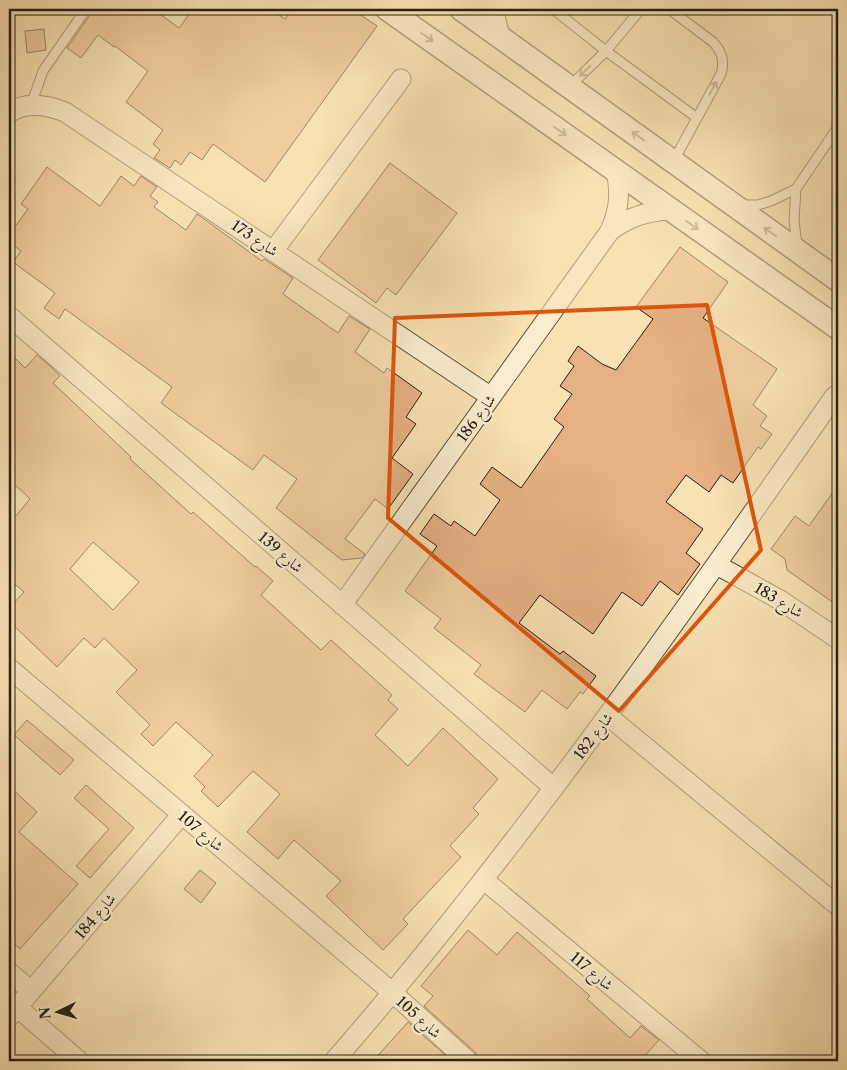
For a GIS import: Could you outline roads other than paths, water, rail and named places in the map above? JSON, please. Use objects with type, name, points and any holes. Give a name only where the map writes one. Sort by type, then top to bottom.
[{"type":"street","points":[[387,9],[838,328]]},
{"type":"street","points":[[462,9],[838,280]]},
{"type":"street","points":[[493,9],[500,36]]},
{"type":"street","points":[[274,250],[401,80]]},
{"type":"street","name":"شارع 173","points":[[9,108],[31,105],[54,107],[65,112],[274,250],[491,397]]},
{"type":"street","name":"شارع 186","points":[[342,604],[610,231],[618,208],[619,183],[616,171]]},
{"type":"street","name":"شارع 186","points":[[610,231],[637,215],[671,210]]},
{"type":"street","name":"شارع 139","points":[[9,316],[554,788]]},
{"type":"street","name":"شارع 182","points":[[334,1061],[393,994],[554,788],[717,565],[837,392]]},
{"type":"street","name":"شارع 183","points":[[717,565],[780,600],[838,640]]},
{"type":"street","name":"شارع 107","points":[[9,668],[393,994]]},
{"type":"street","points":[[608,716],[838,906]]},
{"type":"street","name":"شارع 184","points":[[13,1012],[182,814]]},
{"type":"street","name":"شارع 117","points":[[484,880],[701,1061]]},
{"type":"street","points":[[9,972],[31,991]]},
{"type":"street","name":"شارع 105","points":[[393,994],[468,1061]]},
{"type":"street","points":[[13,1012],[79,1061]]},
{"type":"lane","points":[[31,105],[43,71],[86,9]]},
{"type":"lane","points":[[554,9],[606,51],[697,118]]},
{"type":"lane","points":[[569,86],[606,51],[641,9]]},
{"type":"lane","points":[[669,9],[713,42],[721,53],[723,67],[673,162]]},
{"type":"lane","points":[[730,204],[758,205],[784,196],[796,189],[838,127]]},
{"type":"lane","points":[[796,189],[794,220],[798,251]]}]
